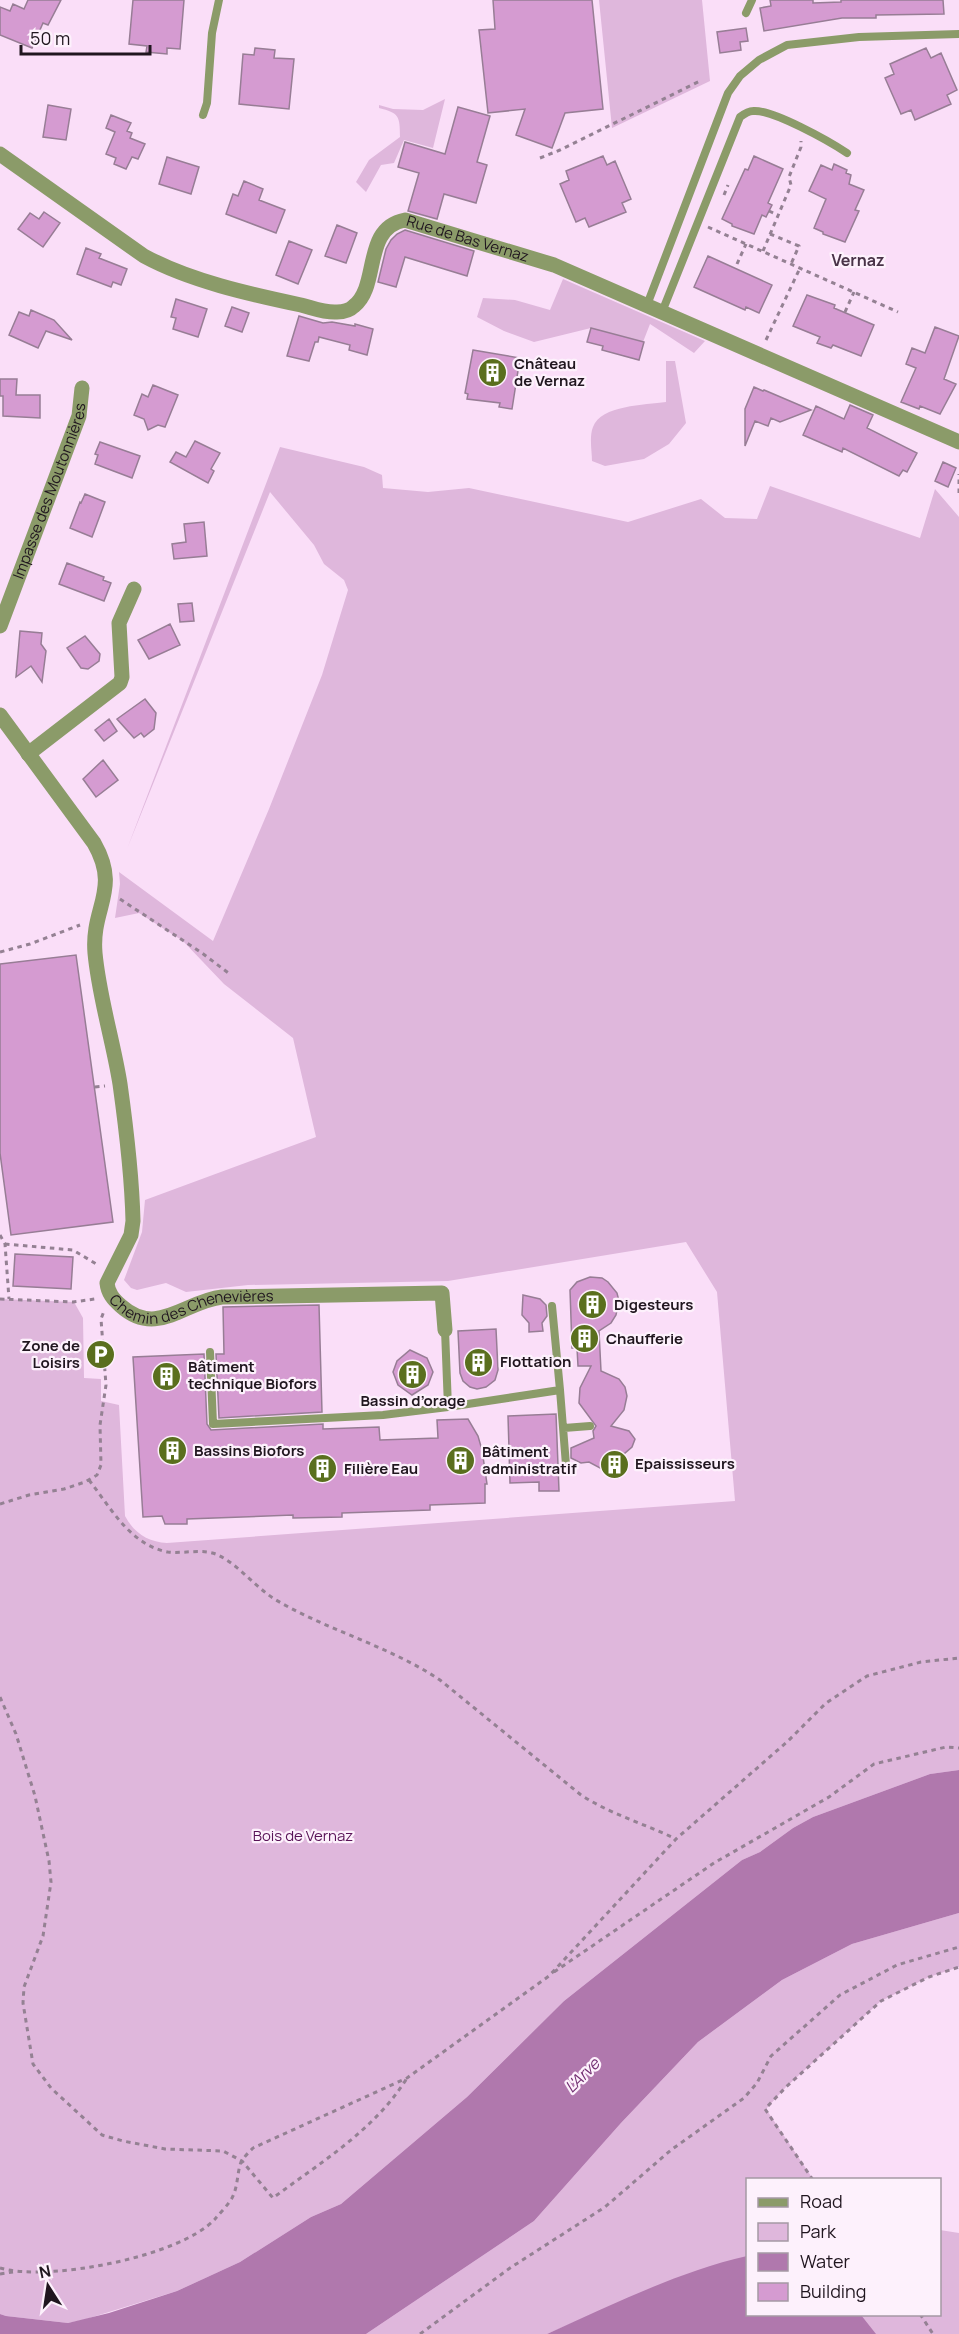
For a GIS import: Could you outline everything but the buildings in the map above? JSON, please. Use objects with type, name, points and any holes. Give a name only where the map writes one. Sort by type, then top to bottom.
[{"type":"street","name":"Rue de Bas Vernaz","points":[[0,154],[144,256],[164,266],[242,292],[329,312],[351,309],[363,295],[383,233],[394,223],[405,220],[539,260],[959,442]]},
{"type":"street","name":"Impasse des Moutonnières","points":[[0,626],[79,416],[82,388]]},
{"type":"street","points":[[28,753],[120,683],[119,623],[134,590]]},
{"type":"street","points":[[0,715],[94,843],[104,866],[106,889]]},
{"type":"street","name":"Chemin des Chenevières","points":[[106,889],[95,932],[95,956],[120,1084],[133,1212],[131,1235],[111,1273],[108,1286],[111,1295],[131,1313],[145,1318],[159,1319],[176,1314],[202,1301],[222,1297],[442,1293],[445,1330]]},
{"type":"lane","points":[[203,115],[207,103],[212,33],[219,0]]},
{"type":"lane","points":[[746,13],[752,0]]},
{"type":"lane","points":[[646,305],[728,93],[740,76],[767,54],[797,43],[859,37],[959,34]]},
{"type":"lane","points":[[662,312],[740,117],[749,111],[762,111],[816,133],[847,153]]},
{"type":"lane","points":[[552,1306],[566,1465]]},
{"type":"lane","points":[[445,1330],[448,1407]]},
{"type":"lane","points":[[210,1352],[213,1424],[383,1415],[560,1390]]},
{"type":"lane","points":[[564,1428],[590,1426]]},
{"type":"path","points":[[540,158],[702,80]]},
{"type":"path","points":[[763,252],[791,185],[789,177],[801,147],[801,127]]},
{"type":"path","points":[[769,211],[778,215]]},
{"type":"path","points":[[698,223],[898,312]]},
{"type":"path","points":[[770,234],[799,246],[791,264]]},
{"type":"path","points":[[737,264],[746,244]]},
{"type":"path","points":[[759,356],[800,268]]},
{"type":"path","points":[[845,312],[854,292]]},
{"type":"path","points":[[959,474],[959,493]]},
{"type":"path","points":[[106,889],[231,975]]},
{"type":"path","points":[[0,952],[59,934],[98,915]]},
{"type":"path","points":[[0,1235],[5,1244],[9,1299]]},
{"type":"path","points":[[5,1244],[73,1250],[111,1273]]},
{"type":"path","points":[[0,1299],[86,1302],[111,1295]]},
{"type":"path","points":[[0,1504],[29,1495],[64,1489],[97,1475],[101,1465],[100,1425],[106,1385],[101,1320]]},
{"type":"path","points":[[89,1480],[127,1530],[138,1539],[168,1552],[216,1554],[230,1562],[274,1598],[303,1614],[418,1666],[440,1680],[581,1795],[601,1808],[639,1821],[676,1839]]},
{"type":"path","points":[[549,1976],[676,1839],[788,1741],[826,1702],[867,1676],[921,1662],[959,1658]]},
{"type":"path","points":[[0,1697],[16,1734],[35,1796],[49,1861],[51,1882],[43,1936],[24,1988],[23,2003],[33,2064],[51,2088],[102,2135],[165,2149],[223,2151],[242,2161],[273,2198],[364,2131],[396,2097],[408,2078]]},
{"type":"path","points":[[0,2274],[61,2271],[135,2258],[176,2245],[213,2222],[233,2197],[242,2161],[253,2148],[408,2078],[549,1976],[714,1863],[829,1797],[874,1764],[946,1747],[959,1748]]},
{"type":"path","points":[[420,2334],[510,2268],[605,2207],[671,2150],[744,2098],[757,2084],[771,2056],[840,1995],[897,1965],[959,1947]]},
{"type":"path","points":[[812,2178],[765,2109],[881,2001],[921,1980],[959,1967]]},
{"type":"path","points":[[0,2268],[15,2272]]},
{"type":"path","points":[[921,2316],[933,2334]]},
{"type":"green space","points":[[599,0],[702,0],[710,81],[612,128]]},
{"type":"green space","points":[[445,99],[433,148],[404,140],[394,163],[381,165],[366,192],[356,182],[369,160],[400,137],[400,124],[397,116],[379,108],[379,105],[393,109],[423,110]]},
{"type":"green space","points":[[563,279],[705,341],[694,353],[650,324],[643,342],[591,328],[534,342],[504,331],[477,317],[483,298],[515,300],[550,310]]},
{"type":"green space","points":[[666,361],[675,361],[686,423],[669,444],[644,459],[605,466],[592,461],[593,427],[605,414],[625,407],[666,402]]},
{"type":"green space","name":"Bois de Vernaz","points":[[280,447],[364,467],[382,475],[383,488],[428,492],[469,488],[628,522],[701,499],[725,518],[757,519],[770,486],[920,538],[935,489],[959,517],[959,1770],[930,1774],[813,1817],[793,1828],[760,1852],[742,1860],[564,2001],[467,2097],[341,2204],[311,2217],[240,2262],[177,2291],[83,2320],[68,2323],[6,2316],[0,2314],[0,1299],[74,1302],[83,1318],[84,1378],[101,1379],[101,1401],[119,1405],[125,1516],[137,1532],[154,1541],[167,1543],[735,1501],[717,1292],[686,1242],[448,1281],[248,1285],[186,1292],[166,1283],[137,1290],[131,1288],[124,1280],[142,1232],[145,1200],[316,1137],[293,1038],[224,984],[183,941],[139,913],[115,918],[120,884],[119,872],[213,941],[322,675],[348,590],[344,580],[324,564],[314,545],[270,492],[127,849]]},
{"type":"green space","points":[[959,1913],[959,1967],[929,1977],[881,2001],[786,2087],[766,2109],[812,2178],[746,2178],[746,2316],[941,2316],[941,2230],[959,2233],[959,2334],[746,2334],[618,2303],[547,2334],[366,2334],[534,2221],[621,2123],[698,2042],[782,1980],[852,1944]]},
{"type":"water","name":"L'Arve","points":[[959,1770],[959,1913],[852,1944],[782,1980],[698,2042],[621,2123],[534,2221],[366,2334],[0,2334],[0,2314],[68,2323],[109,2313],[177,2291],[240,2262],[311,2217],[341,2204],[467,2097],[564,2001],[742,1860],[760,1852],[793,1828],[813,1817],[930,1774]]},
{"type":"water","points":[[746,2256],[746,2316],[862,2316],[876,2334],[547,2334],[670,2280]]},
{"type":"place","name":"Château de Vernaz","points":[[493,373]]},
{"type":"place","name":"Digesteurs","points":[[593,1305]]},
{"type":"place","name":"Chaufferie","points":[[585,1339]]},
{"type":"place","name":"Zone de Loisirs","points":[[101,1355]]},
{"type":"place","name":"Flottation","points":[[479,1362]]},
{"type":"place","name":"Bassin d’orage","points":[[413,1374]]},
{"type":"place","name":"Bâtiment technique Biofors","points":[[167,1376]]},
{"type":"place","name":"Bassins Biofors","points":[[173,1451]]},
{"type":"place","name":"Bâtiment administratif","points":[[461,1461]]},
{"type":"place","name":"Epaississeurs","points":[[614,1464]]},
{"type":"place","name":"Filière Eau","points":[[323,1469]]},
{"type":"district","name":"Vernaz","points":[[858,260]]}]
